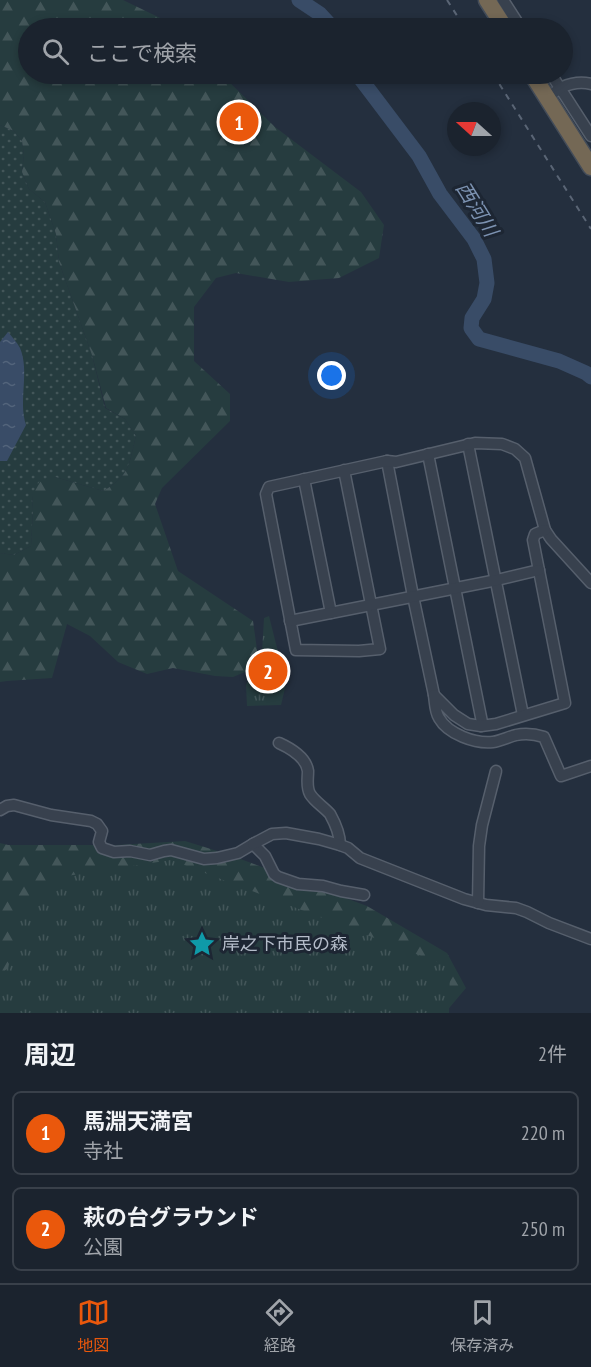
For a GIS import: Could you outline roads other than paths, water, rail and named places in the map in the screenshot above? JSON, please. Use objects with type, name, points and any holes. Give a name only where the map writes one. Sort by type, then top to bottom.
[{"type":"highway","points":[[487,0],[499,18]]},
{"type":"highway","points":[[544,84],[554,93],[591,167]]},
{"type":"street","points":[[503,0],[515,18]]},
{"type":"street","points":[[554,93],[583,82],[591,84]]},
{"type":"street","points":[[553,84],[554,93],[591,136]]},
{"type":"street","points":[[468,444],[523,715]]},
{"type":"street","points":[[344,470],[380,649],[374,651],[296,650],[266,494],[269,487],[304,479],[344,470],[387,461],[396,462],[468,444],[502,444],[515,449],[525,458],[544,530],[591,583]]},
{"type":"street","points":[[428,454],[481,726]]},
{"type":"street","points":[[387,461],[438,716],[443,724],[466,739],[480,742],[495,742],[516,735],[544,737],[561,776],[591,766]]},
{"type":"street","points":[[304,479],[330,613]]},
{"type":"street","points":[[434,695],[453,715],[468,724],[481,726],[496,724],[565,703],[533,540],[535,534],[544,530]]},
{"type":"street","points":[[290,621],[539,570]]},
{"type":"street","points":[[279,743],[301,757],[308,768],[309,792],[330,815],[340,838],[340,845]]},
{"type":"street","points":[[478,903],[479,846],[496,771]]},
{"type":"street","points":[[0,810],[14,805],[51,815],[91,821],[98,824],[102,831],[99,842],[102,848],[114,852],[130,851],[150,855],[171,850],[204,859],[238,853],[272,834],[286,833],[319,839],[348,848],[360,858],[464,899],[516,908],[591,939]]},
{"type":"street","points":[[253,844],[265,856],[274,874],[278,877],[298,884],[323,886],[364,895]]},
{"type":"water","points":[[8,332],[19,346],[23,357],[23,406],[26,425],[7,461],[0,461],[0,342]]},
{"type":"waterway","name":"西河川","points":[[299,0],[324,18]]},
{"type":"waterway","name":"西河川","points":[[365,84],[419,156],[440,194],[474,239],[484,259],[487,283],[484,299],[472,318],[471,328],[479,339],[559,361],[591,377]]},
{"type":"railway","points":[[447,0],[459,18]]},
{"type":"railway","points":[[499,84],[591,229]]},
{"type":"place","name":"馬淵天満宮","points":[[239,122]]},
{"type":"place","name":"萩の台グラウンド","points":[[268,671]]},
{"type":"place","name":"岸之下市民の森","points":[[202,944]]}]
